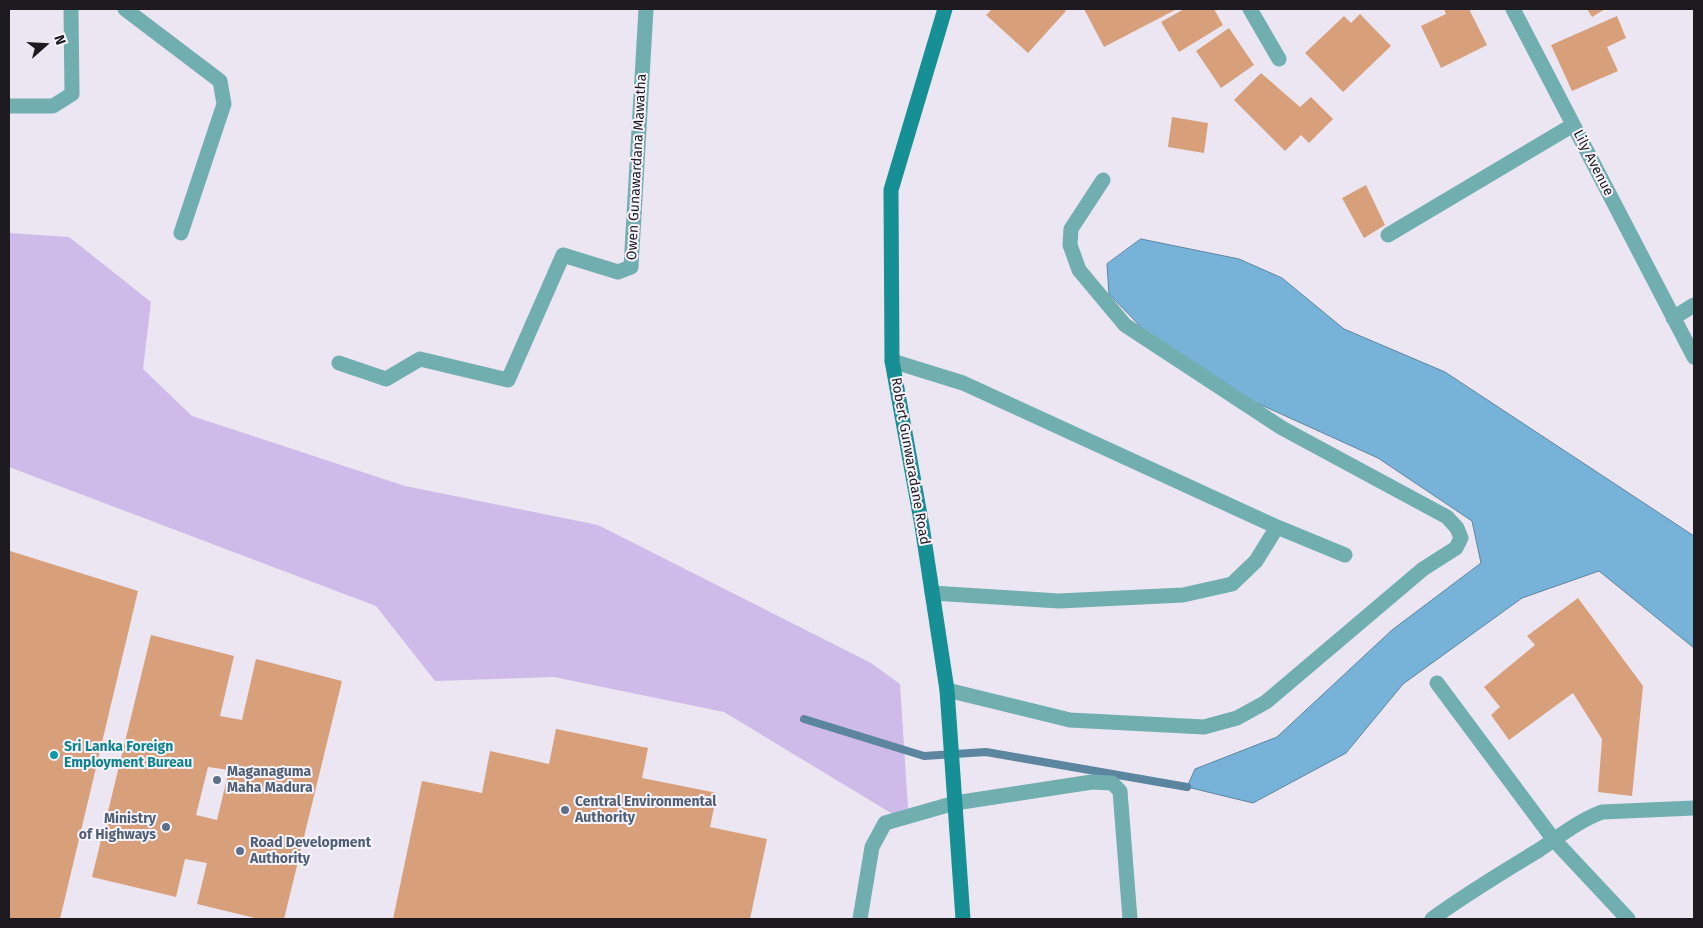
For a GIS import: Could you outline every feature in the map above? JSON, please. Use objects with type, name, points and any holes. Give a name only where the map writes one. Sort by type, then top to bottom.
[{"type":"street","points":[[9,106],[53,106],[72,94],[71,9]]},
{"type":"street","points":[[126,9],[220,81],[224,104],[182,233]]},
{"type":"street","name":"Owen Gunawardana Mawatha","points":[[340,364],[386,378],[420,359],[508,380],[563,255],[618,272],[631,267],[646,9]]},
{"type":"street","name":"Robert Gunwaradane Road","points":[[945,9],[891,190],[892,361],[932,593],[946,690],[963,919]]},
{"type":"street","points":[[1250,9],[1278,59]]},
{"type":"street","name":"Lily Avenue","points":[[1513,9],[1694,357]]},
{"type":"street","points":[[1388,235],[1573,125]]},
{"type":"street","points":[[946,690],[1070,720],[1204,727],[1237,718],[1266,702],[1423,569],[1456,548],[1461,538],[1457,528],[1447,517],[1282,428],[1125,325],[1079,270],[1070,246],[1071,229],[1103,180]]},
{"type":"street","points":[[1673,318],[1694,305]]},
{"type":"street","points":[[892,361],[963,383],[1277,527],[1345,555]]},
{"type":"street","points":[[932,593],[1059,601],[1183,595],[1232,584],[1256,561],[1277,527]]},
{"type":"street","points":[[1437,683],[1554,840],[1628,919]]},
{"type":"street","points":[[860,919],[872,847],[878,832],[885,824],[954,803],[1092,782],[1112,783],[1120,792],[1130,919]]},
{"type":"street","points":[[1432,919],[1579,822],[1602,812],[1694,808]]},
{"type":"shaded area","points":[[9,233],[69,237],[151,302],[143,369],[192,416],[405,486],[598,525],[871,663],[900,684],[909,824],[724,712],[554,677],[435,681],[376,606],[9,467]]},
{"type":"water","points":[[1141,239],[1239,259],[1282,278],[1344,329],[1445,372],[1694,536],[1694,648],[1599,571],[1522,598],[1403,684],[1346,753],[1253,803],[1187,787],[1195,769],[1277,737],[1392,630],[1481,563],[1472,521],[1378,458],[1182,369],[1109,294],[1107,264]]},
{"type":"building","points":[[992,9],[1063,9],[1066,11],[1028,53],[986,15]]},
{"type":"building","points":[[1084,9],[1177,9],[1104,47]]},
{"type":"building","points":[[1184,9],[1214,9],[1223,25],[1179,52],[1161,22]]},
{"type":"building","points":[[1444,9],[1469,9],[1487,45],[1441,68],[1421,26],[1446,14]]},
{"type":"building","points":[[1587,9],[1605,9],[1592,17]]},
{"type":"building","points":[[1360,14],[1391,46],[1343,92],[1305,53],[1344,16],[1351,23]]},
{"type":"building","points":[[1617,16],[1626,38],[1607,47],[1618,71],[1572,91],[1551,45]]},
{"type":"building","points":[[1229,28],[1254,65],[1221,88],[1196,51]]},
{"type":"building","points":[[1261,73],[1300,107],[1311,97],[1333,119],[1309,143],[1301,135],[1285,151],[1234,100]]},
{"type":"building","points":[[1172,117],[1208,123],[1204,153],[1168,147]]},
{"type":"building","points":[[1366,185],[1385,225],[1364,238],[1342,198]]},
{"type":"building","name":"Sri Lanka Foreign Employment Bureau","points":[[10,551],[138,591],[60,919],[9,919]]},
{"type":"building","points":[[1578,598],[1643,686],[1632,796],[1598,792],[1602,739],[1573,693],[1509,740],[1491,715],[1500,707],[1484,687],[1535,645],[1527,636]]},
{"type":"building","points":[[151,635],[234,656],[220,716],[242,720],[256,659],[342,681],[284,919],[259,919],[197,904],[207,863],[185,859],[176,897],[92,877]],"holes":[[[208,767],[229,770],[217,820],[196,815]]]},
{"type":"building","name":"Central Environmental Authority","points":[[556,729],[648,748],[642,778],[717,793],[710,827],[767,839],[750,919],[393,919],[422,781],[482,793],[490,751],[549,764]]},
{"type":"waterway","points":[[804,719],[924,756],[986,752],[1187,787]]},
{"type":"place","name":"Sri Lanka Foreign Employment Bureau","points":[[54,755]]},
{"type":"place","name":"Maganaguma Maha Madura","points":[[217,780]]},
{"type":"place","name":"Central Environmental Authority","points":[[565,810]]},
{"type":"place","name":"Ministry of Highways","points":[[166,827]]},
{"type":"place","name":"Road Development Authority","points":[[240,851]]}]
